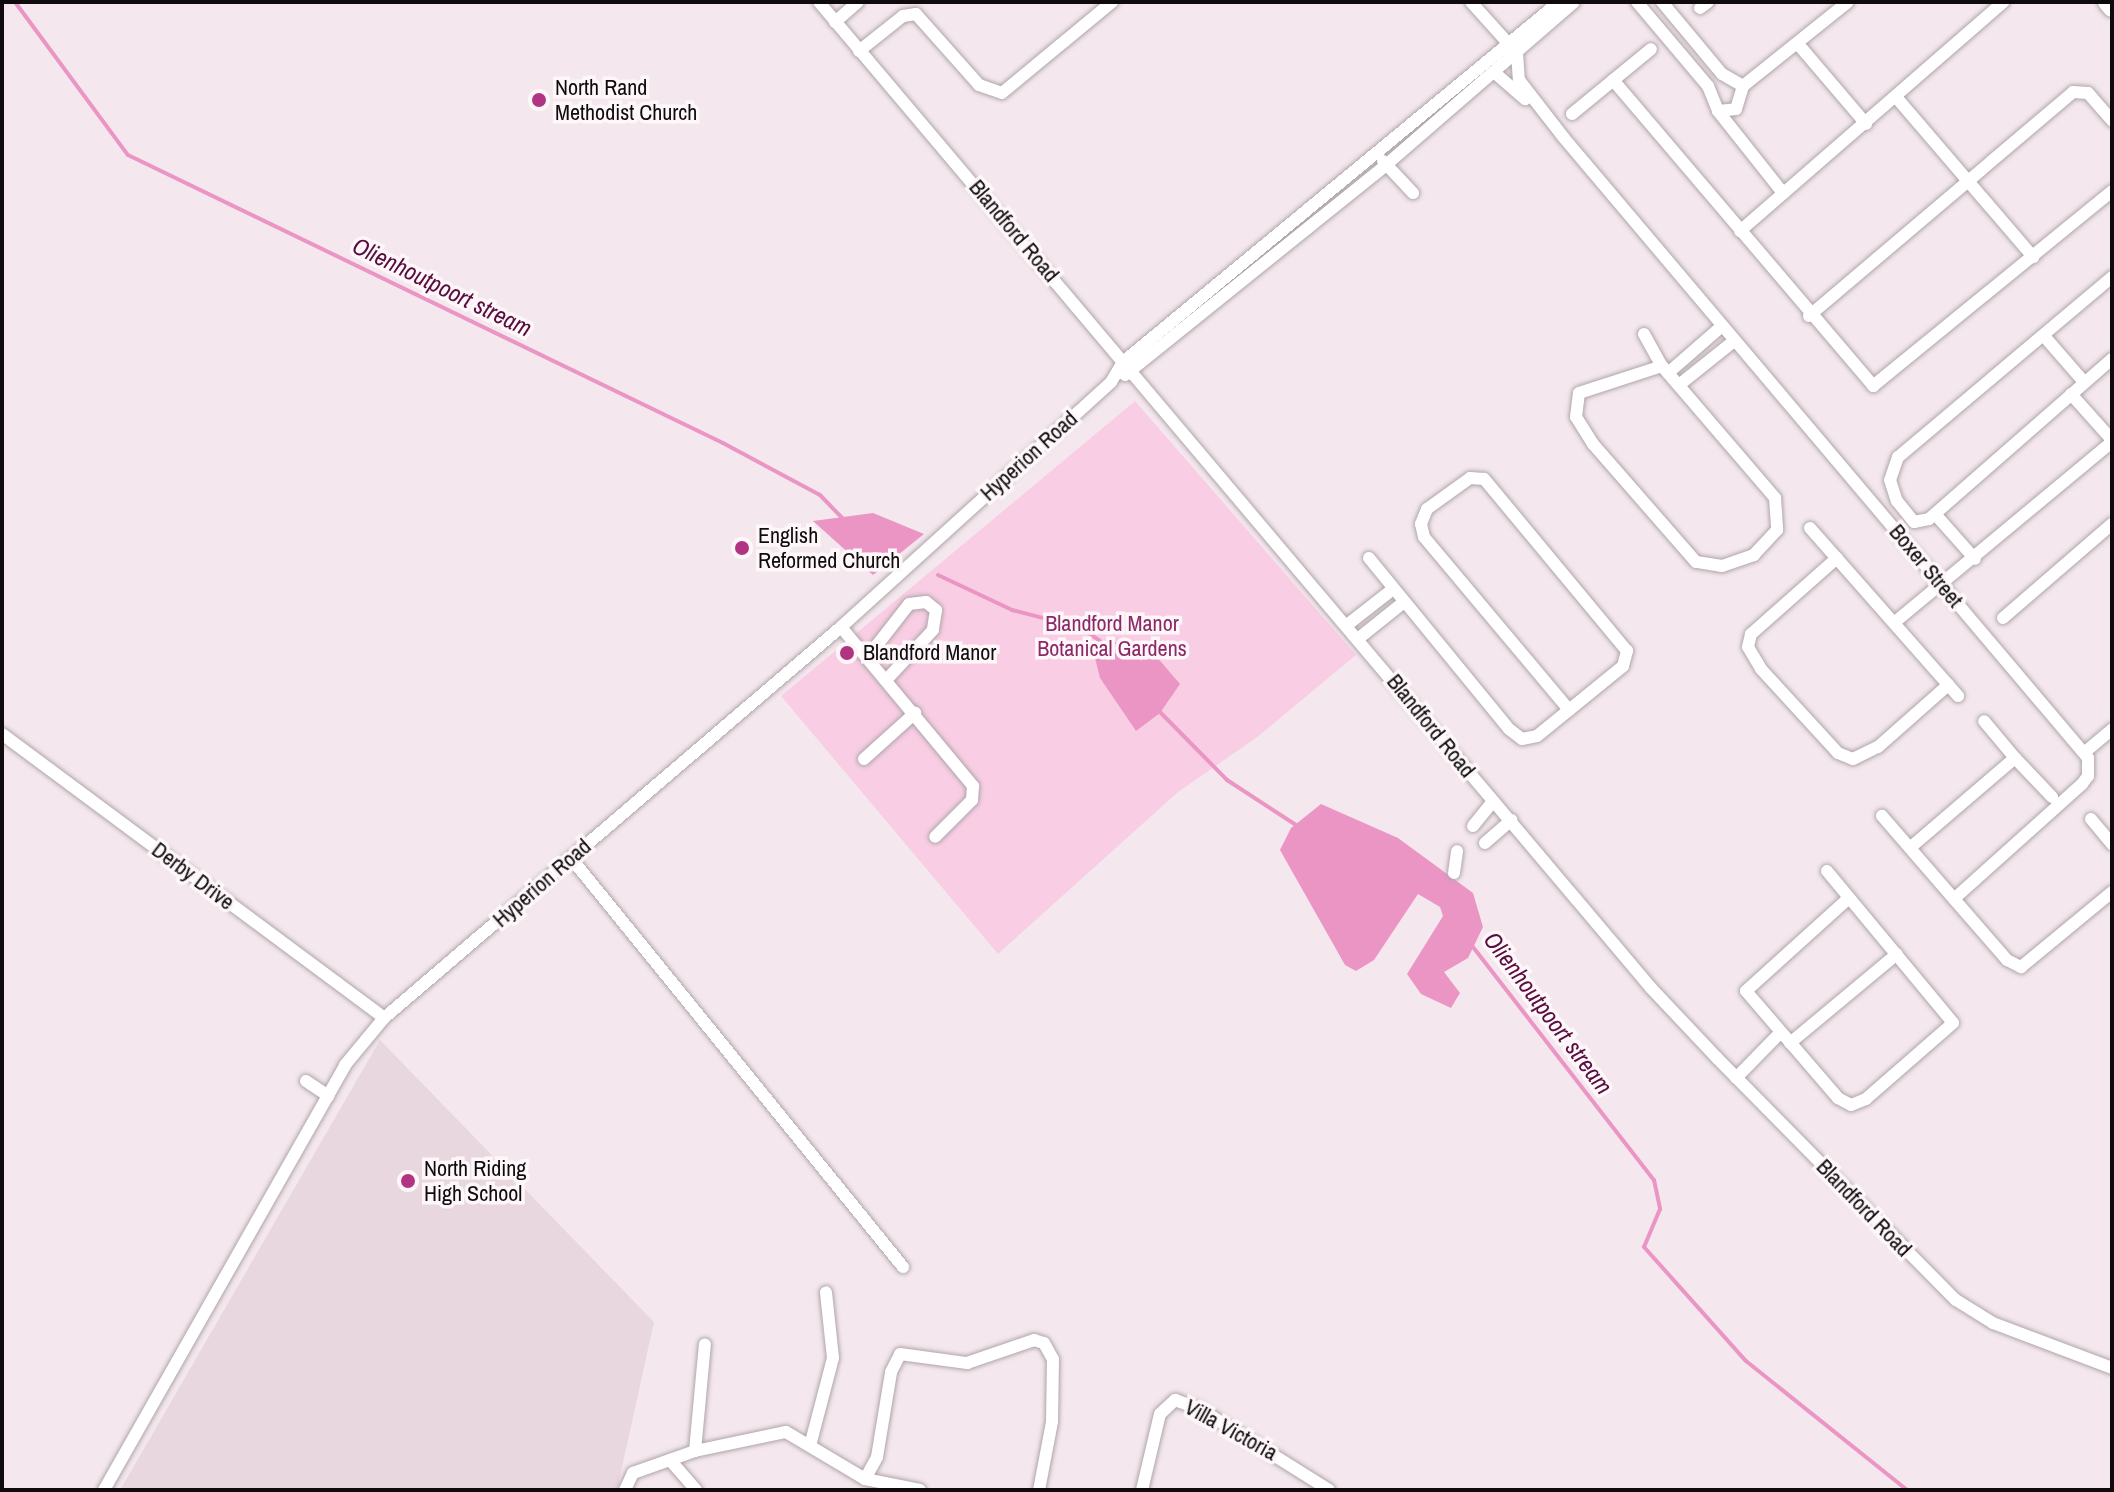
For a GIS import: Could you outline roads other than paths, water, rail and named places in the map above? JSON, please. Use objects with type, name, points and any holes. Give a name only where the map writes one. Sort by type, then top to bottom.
[{"type":"main road","points":[[2107,2],[2112,8]]},
{"type":"street","name":"Blandford Road","points":[[819,2],[1359,638],[1651,988],[1736,1078],[1956,1300],[1993,1323],[2112,1368]]},
{"type":"street","points":[[835,22],[858,2]]},
{"type":"street","points":[[1471,2],[1512,49]]},
{"type":"street","name":"Hyperion Road","points":[[1127,367],[1387,164],[1495,73],[1512,49],[1559,2]]},
{"type":"street","name":"Hyperion Road","points":[[104,1490],[353,1051],[384,1018],[841,627],[1127,367],[1375,153],[1574,2]]},
{"type":"street","points":[[1637,2],[1708,86],[1718,111],[1783,193]]},
{"type":"street","points":[[1662,2],[1722,74],[1743,86]]},
{"type":"street","points":[[1823,2],[1833,14]]},
{"type":"street","points":[[1718,111],[1736,109],[1743,86],[1848,2]]},
{"type":"street","points":[[1740,231],[2003,2]]},
{"type":"street","points":[[859,51],[903,16],[916,14],[979,85],[1002,93],[1105,4]]},
{"type":"street","points":[[1670,41],[1684,29]]},
{"type":"street","points":[[1798,44],[1866,124]]},
{"type":"street","name":"Boxer Street","points":[[1512,49],[1519,80],[1564,138],[1721,327],[2085,752]]},
{"type":"street","points":[[1572,114],[1651,49]]},
{"type":"street","name":"Boxer Street","points":[[1495,73],[1564,138]]},
{"type":"street","points":[[1613,80],[1809,316],[1865,381],[1876,387],[2112,191]]},
{"type":"street","points":[[1809,316],[2076,91],[2088,93],[2112,121]]},
{"type":"street","points":[[1896,97],[2033,257]]},
{"type":"street","points":[[1375,153],[1413,193]]},
{"type":"street","points":[[2112,277],[1893,462],[1890,480],[1903,509],[1919,523],[1935,514],[2112,359]]},
{"type":"street","points":[[1644,334],[1665,370],[1763,478],[1779,510],[1777,530],[1767,546],[1722,566],[1696,562],[1593,444],[1576,417],[1579,393],[1665,370],[1721,327]]},
{"type":"street","points":[[2044,336],[2084,382]]},
{"type":"street","points":[[1679,385],[1734,341]]},
{"type":"street","points":[[1895,622],[1943,586],[2112,441],[2071,394]]},
{"type":"street","points":[[1369,558],[1517,736],[1533,739],[1569,710],[1623,666],[1624,642],[1492,485],[1470,478],[1427,509],[1421,524],[1424,537],[1569,710]]},
{"type":"street","points":[[1935,514],[1975,559]]},
{"type":"street","points":[[2003,618],[2112,524]]},
{"type":"street","points":[[1810,528],[1958,696]]},
{"type":"street","points":[[1837,558],[1751,634],[1748,647],[1761,669],[1842,756],[1853,759],[1878,747],[1948,685]]},
{"type":"street","points":[[1347,625],[1393,589]]},
{"type":"street","points":[[867,658],[909,604],[926,602],[936,610],[933,630],[886,680]]},
{"type":"street","points":[[1359,638],[1404,602]]},
{"type":"street","points":[[841,627],[973,786],[972,800],[935,837]]},
{"type":"street","points":[[864,759],[915,713]]},
{"type":"street","points":[[1984,721],[2052,797]]},
{"type":"street","points":[[1954,899],[2082,784],[2089,769],[2085,752],[2112,729]]},
{"type":"street","name":"Derby Drive","points":[[2,734],[384,1018]]},
{"type":"street","points":[[1911,847],[2015,758]]},
{"type":"street","points":[[1473,826],[1493,801]]},
{"type":"street","points":[[1882,816],[2007,960],[2021,967],[2112,892]]},
{"type":"street","points":[[2091,819],[2112,844]]},
{"type":"street","points":[[1485,843],[1511,820]]},
{"type":"street","points":[[1454,873],[1457,851]]},
{"type":"street","points":[[571,858],[903,1267]]},
{"type":"street","points":[[1827,871],[1948,1012],[1953,1023],[1949,1030],[1851,1105],[1838,1098],[1747,994],[1747,988],[1849,898]]},
{"type":"street","points":[[1790,1043],[1897,954]]},
{"type":"street","points":[[1736,1078],[1781,1032]]},
{"type":"street","points":[[306,1081],[328,1096]]},
{"type":"street","points":[[811,1442],[833,1358],[826,1292]]},
{"type":"street","points":[[874,1484],[891,1372],[900,1354],[967,1363],[1034,1340],[1044,1343],[1053,1359],[1052,1422],[1039,1490]]},
{"type":"street","points":[[695,1451],[705,1344]]},
{"type":"street","name":"Villa Victoria","points":[[1142,1490],[1160,1414],[1175,1400],[1200,1409],[1329,1490]]},
{"type":"street","points":[[625,1490],[633,1473],[695,1451],[786,1432],[811,1442],[874,1484],[920,1490]]},
{"type":"street","points":[[670,1460],[696,1490]]},
{"type":"waterway","name":"Olienhoutpoort stream","points":[[15,2],[128,155],[723,443],[820,495],[845,521]]},
{"type":"waterway","name":"Olienhoutpoort stream","points":[[938,575],[1012,610],[1082,628],[1110,648]]},
{"type":"waterway","name":"Olienhoutpoort stream","points":[[1157,709],[1227,780],[1296,825]]},
{"type":"waterway","name":"Olienhoutpoort stream","points":[[1473,947],[1654,1180],[1660,1209],[1644,1247],[1746,1361],[1907,1490]]},
{"type":"place","name":"North Rand Methodist Church","points":[[539,100]]},
{"type":"place","name":"English Reformed Church","points":[[742,548]]},
{"type":"place","name":"Blandford Manor","points":[[847,653]]},
{"type":"place","name":"North Riding High School","points":[[408,1181]]},
{"type":"park label","name":"Blandford Manor Botanical Gardens","points":[[1112,636]]}]
